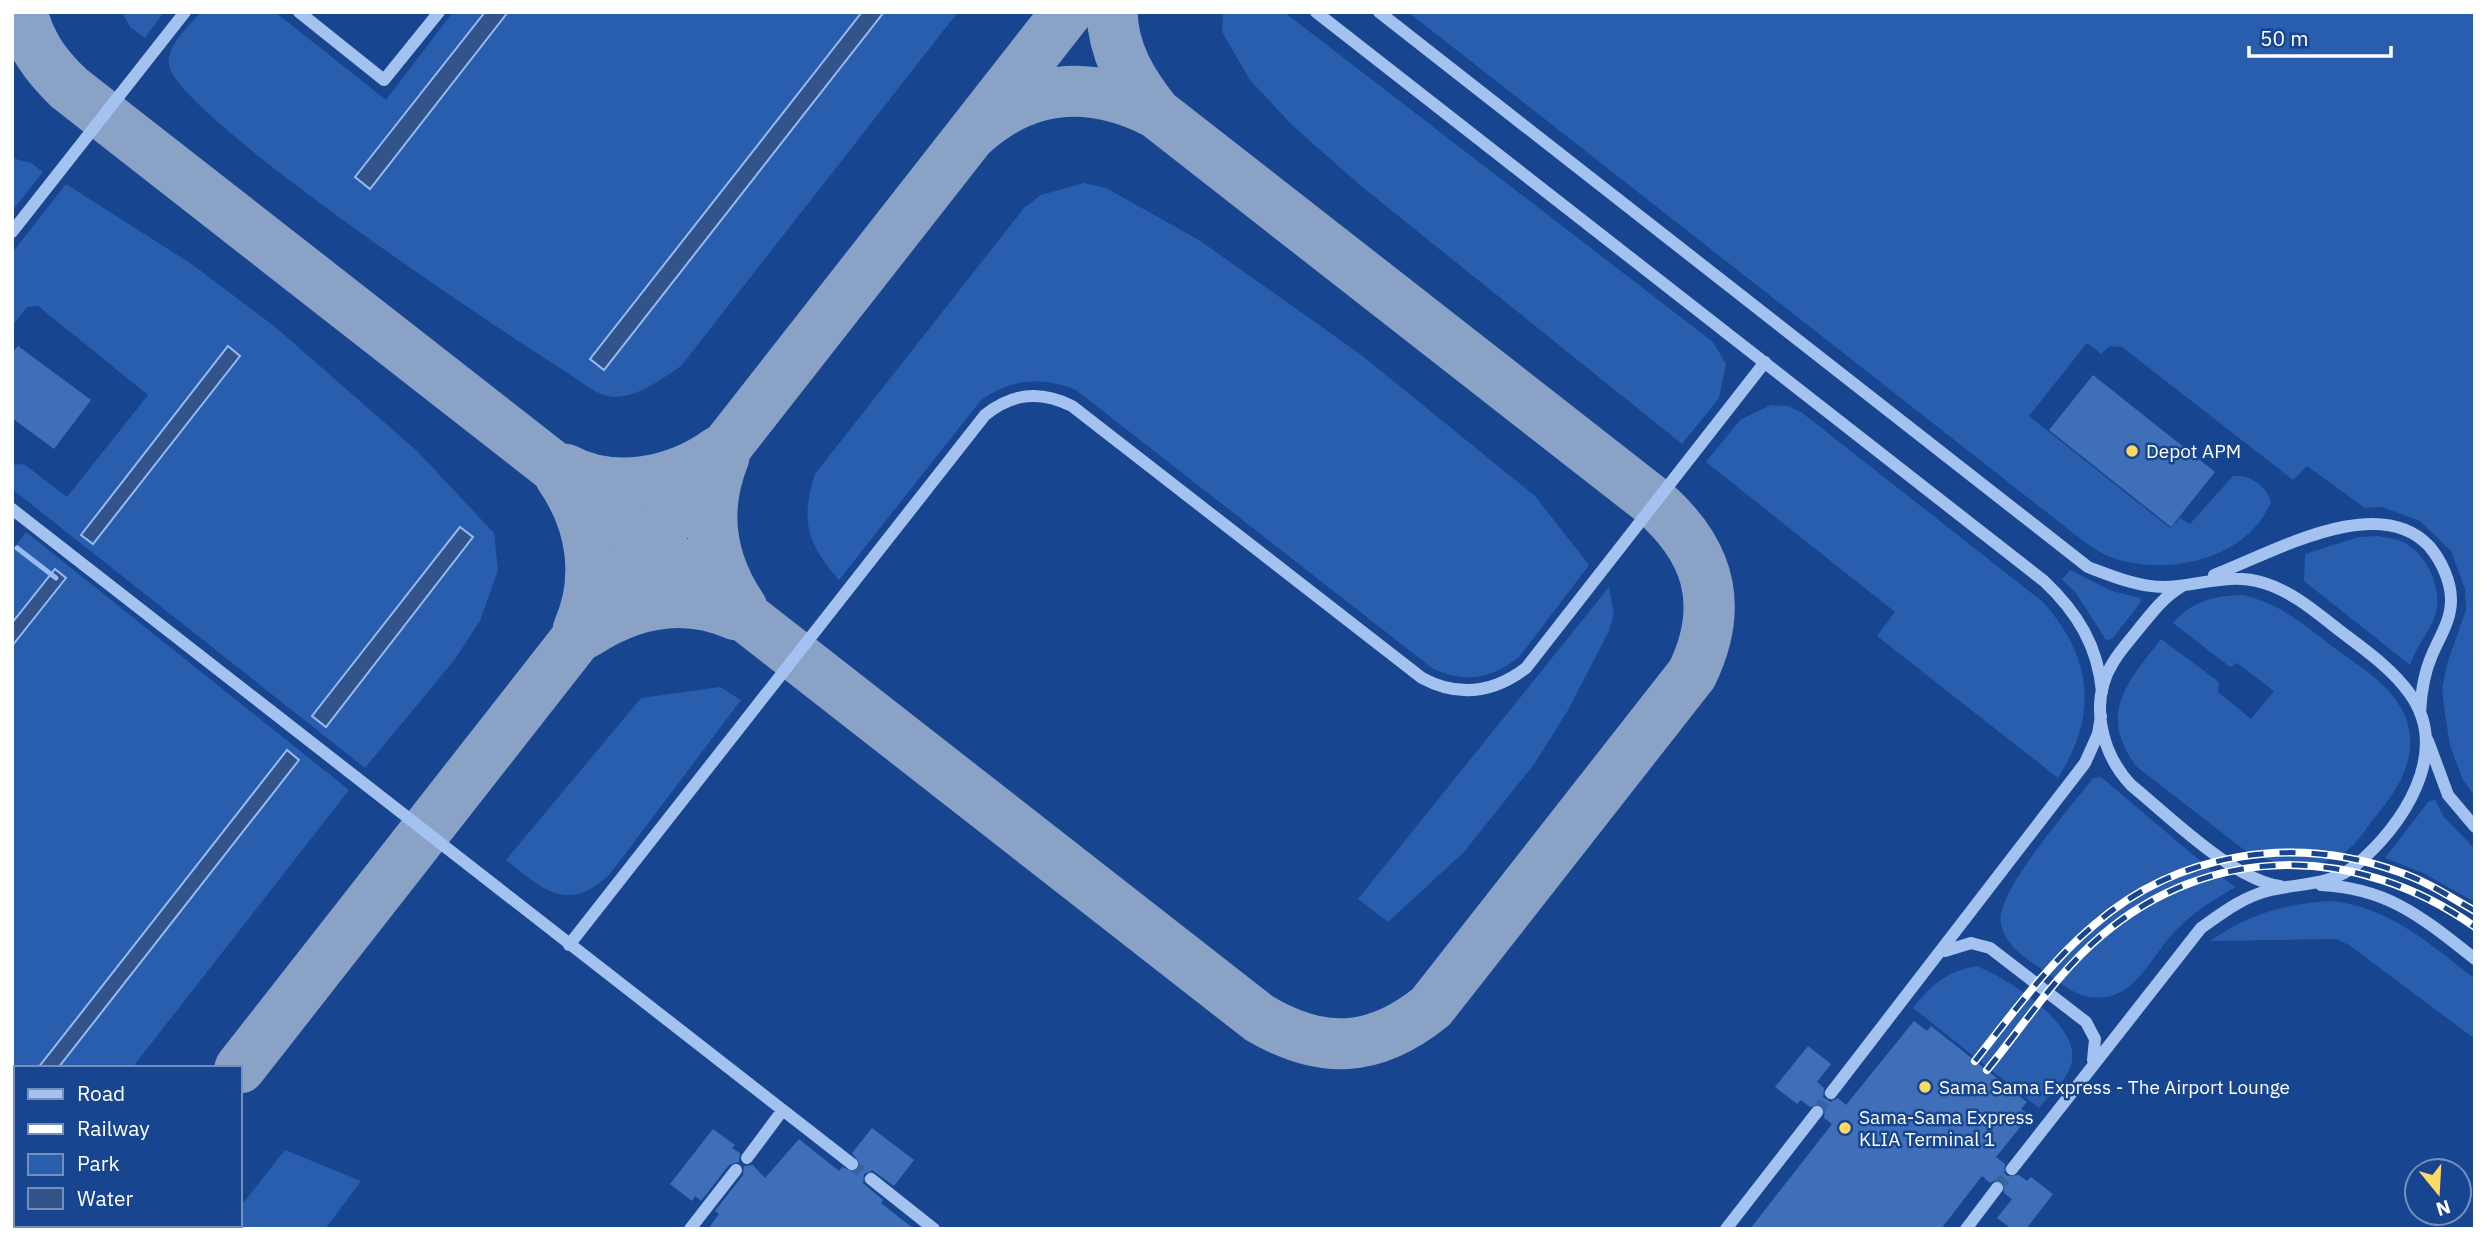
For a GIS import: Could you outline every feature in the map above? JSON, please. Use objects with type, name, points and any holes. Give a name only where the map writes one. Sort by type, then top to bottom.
[{"type":"street","points":[[12,232],[185,12]]},
{"type":"street","points":[[299,12],[384,80],[439,12]]},
{"type":"street","points":[[1316,12],[2059,595],[2091,640],[2101,673],[2101,716],[2098,734],[2085,763],[1942,953],[1831,1093]]},
{"type":"street","points":[[1380,12],[2088,567],[2145,585],[2164,587],[2201,580],[2351,524],[2384,523],[2412,531],[2438,559],[2451,598],[2448,622],[2425,675],[2420,714]]},
{"type":"street","points":[[569,944],[985,415],[998,405],[1032,395],[1045,395],[1072,406],[1422,678],[1438,687],[1470,692],[1500,685],[1526,668],[1765,362]]},
{"type":"street","points":[[12,509],[852,1164]]},
{"type":"street","points":[[2201,580],[2242,578],[2263,582],[2302,601],[2388,669],[2412,697],[2448,795],[2475,827]]},
{"type":"street","points":[[2102,692],[2113,662],[2159,602],[2185,584]]},
{"type":"street","points":[[2101,716],[2106,747],[2120,773],[2131,785],[2240,872],[2267,884],[2287,887]]},
{"type":"street","points":[[2313,885],[2342,874],[2356,864],[2409,804],[2424,769],[2424,730]]},
{"type":"street","points":[[2012,1169],[2201,928],[2247,899],[2287,887],[2313,885],[2354,889],[2400,904],[2475,959]]},
{"type":"street","points":[[1942,953],[1971,943],[1990,948],[2086,1022],[2095,1044],[2091,1065]]},
{"type":"street","points":[[747,1158],[782,1111]]},
{"type":"street","points":[[1726,1229],[1816,1112]]},
{"type":"street","points":[[690,1229],[736,1170]]},
{"type":"street","points":[[871,1179],[934,1229]]},
{"type":"street","points":[[1966,1229],[1997,1188]]},
{"type":"green space","points":[[122,12],[164,12],[145,38],[130,27]]},
{"type":"green space","points":[[201,12],[275,12],[386,100],[453,12],[958,12],[681,366],[633,394],[612,397],[588,387],[417,273],[283,175],[226,129],[186,91],[169,65],[175,44]]},
{"type":"green space","points":[[1223,12],[1284,12],[1713,342],[1726,364],[1719,398],[1682,444],[1361,186],[1292,125],[1250,80],[1222,32]]},
{"type":"green space","points":[[1408,12],[2475,12],[2475,797],[2462,778],[2450,745],[2442,689],[2447,664],[2466,610],[2465,589],[2451,551],[2420,521],[2382,507],[2365,508],[2307,466],[2293,480],[2122,347],[2110,346],[2101,354],[2087,343],[2029,416],[2170,528],[2180,518],[2190,524],[2233,476],[2256,482],[2266,491],[2271,502],[2259,522],[2243,538],[2224,551],[2202,559],[2155,565],[2132,563],[2106,555],[2082,540]]},
{"type":"green space","points":[[12,158],[31,163],[43,172],[12,211]]},
{"type":"green space","points":[[1084,183],[1106,188],[1199,240],[1360,354],[1535,496],[1589,565],[1520,656],[1499,670],[1478,677],[1456,676],[1432,668],[1076,390],[1039,381],[1015,384],[981,400],[839,580],[813,543],[809,531],[808,505],[815,474],[1024,208],[1041,195]]},
{"type":"green space","points":[[66,184],[193,265],[274,326],[417,451],[494,533],[498,570],[480,621],[455,659],[365,768],[12,489],[12,465],[24,464],[67,497],[148,395],[38,306],[27,307],[12,326],[12,253]],"holes":[[[460,528],[473,537],[325,726],[313,717]]]},
{"type":"green space","points":[[1771,405],[1788,406],[1801,412],[2043,602],[2060,623],[2080,666],[2084,709],[2080,732],[2058,778],[1877,636],[1895,612],[1706,462],[1740,420]]},
{"type":"green space","points":[[26,532],[349,790],[134,1066],[14,1066],[12,1221],[12,551]]},
{"type":"green space","points":[[2379,536],[2398,540],[2411,547],[2426,564],[2436,587],[2433,621],[2410,665],[2304,581],[2305,554],[2359,537]]},
{"type":"green space","points":[[2070,570],[2112,591],[2140,598],[2141,602],[2112,639],[2106,640],[2076,593],[2062,579]]},
{"type":"green space","points":[[1609,587],[1614,614],[1609,631],[1568,710],[1535,763],[1464,852],[1388,922],[1358,899]]},
{"type":"green space","points":[[2242,595],[2268,603],[2312,630],[2383,686],[2405,716],[2410,745],[2404,773],[2398,785],[2356,842],[2341,855],[2323,862],[2311,865],[2288,864],[2265,859],[2243,849],[2137,767],[2125,748],[2119,731],[2121,700],[2137,670],[2161,639],[2219,682],[2218,692],[2251,719],[2274,691],[2237,663],[2230,667],[2173,623],[2188,609],[2204,601]]},
{"type":"green space","points":[[720,687],[741,700],[610,874],[581,893],[568,895],[544,888],[506,860],[641,698]]},
{"type":"green space","points":[[2101,777],[2211,870],[2236,887],[2204,906],[2183,923],[2133,983],[2114,995],[2095,998],[2070,989],[2026,958],[2013,947],[2001,924],[2002,910],[2021,872],[2093,778]]},
{"type":"green space","points":[[2435,800],[2444,817],[2475,849],[2475,902],[2423,873],[2385,858],[2429,801]]},
{"type":"green space","points":[[2330,901],[2371,910],[2390,919],[2425,940],[2475,979],[2475,1039],[2349,945],[2336,939],[2210,941],[2267,912]]},
{"type":"green space","points":[[1977,966],[2006,981],[2040,1005],[2066,1035],[2072,1050],[2069,1071],[2039,1108],[1913,1008],[1941,980],[1957,971]]},
{"type":"green space","points":[[285,1150],[361,1181],[325,1229],[234,1229],[242,1227],[242,1204]]},
{"type":"water","points":[[485,12],[508,12],[370,189],[355,177]]},
{"type":"water","points":[[862,12],[884,12],[604,370],[590,359]]},
{"type":"water","points":[[228,346],[240,356],[93,544],[81,535]]},
{"type":"water","points":[[460,527],[473,537],[326,727],[312,716]]},
{"type":"water","points":[[55,569],[66,578],[12,646],[12,623]]},
{"type":"water","points":[[287,750],[299,760],[60,1066],[40,1066]]},
{"type":"building","points":[[18,346],[91,400],[54,449],[12,418],[12,353]]},
{"type":"building","name":"Depot APM","points":[[2093,375],[2215,472],[2171,527],[2049,430]]},
{"type":"building","points":[[1914,1021],[1927,1031],[1931,1026],[2027,1102],[2021,1109],[2030,1115],[1996,1157],[2005,1164],[2004,1172],[2007,1176],[2019,1175],[2027,1181],[2031,1177],[2053,1194],[2026,1229],[2012,1229],[1997,1218],[2012,1199],[2004,1193],[2003,1181],[1997,1179],[1990,1183],[1982,1176],[1941,1229],[1750,1229],[1832,1124],[1824,1118],[1825,1109],[1822,1105],[1810,1107],[1801,1100],[1797,1104],[1775,1087],[1808,1046],[1831,1064],[1817,1082],[1824,1088],[1823,1097],[1831,1102],[1838,1098],[1846,1105]]},
{"type":"building","points":[[872,1128],[914,1160],[894,1186],[872,1170],[864,1174],[863,1183],[883,1200],[881,1203],[914,1229],[708,1229],[719,1214],[715,1211],[743,1175],[744,1166],[753,1165],[765,1178],[799,1139],[839,1171],[842,1167],[855,1172],[861,1165],[852,1153]]},
{"type":"building","points":[[713,1129],[735,1145],[732,1148],[740,1153],[739,1162],[729,1165],[701,1201],[695,1196],[692,1201],[670,1184]]},
{"type":"waterway","points":[[17,548],[56,578]]},
{"type":"taxiway","points":[[22,12],[29,34],[40,53],[69,88],[1259,1018],[1282,1030],[1326,1043],[1347,1044],[1389,1033],[1431,1007],[1692,674],[1708,624],[1706,579],[1698,557],[1686,537],[1650,499],[1156,113],[1107,95],[1059,92],[1013,106],[970,136]]},
{"type":"taxiway","points":[[242,1066],[1067,12]]},
{"type":"taxiway","points":[[1112,12],[1116,40],[1125,66],[1156,113]]},
{"type":"taxiway","points":[[565,469],[603,482],[644,481],[684,471],[719,451]]},
{"type":"taxiway","points":[[724,457],[713,496],[713,534],[723,572],[742,608]]},
{"type":"taxiway","points":[[560,476],[580,512],[590,551],[589,590],[578,630]]},
{"type":"taxiway","points":[[586,633],[622,614],[659,604],[697,604],[736,615]]},
{"type":"tunnel","points":[[1817,1112],[1831,1093]]},
{"type":"tunnel","points":[[852,1164],[871,1179]]},
{"type":"tunnel","points":[[1997,1188],[2012,1169]]},
{"type":"railway","points":[[1975,1061],[2046,972],[2094,925],[2127,900],[2162,881],[2200,866],[2239,857],[2279,853],[2319,854],[2359,860],[2419,880],[2475,911]]},
{"type":"railway","points":[[1987,1070],[2055,983],[2101,936],[2144,905],[2189,883],[2237,870],[2285,865],[2334,869],[2383,880],[2430,900],[2475,927]]},
{"type":"place","name":"Depot APM","points":[[2132,451]]},
{"type":"place","name":"Sama Sama Express - The Airport Lounge","points":[[1925,1087]]},
{"type":"place","name":"Sama-Sama Express KLIA Terminal 1","points":[[1845,1128]]}]
